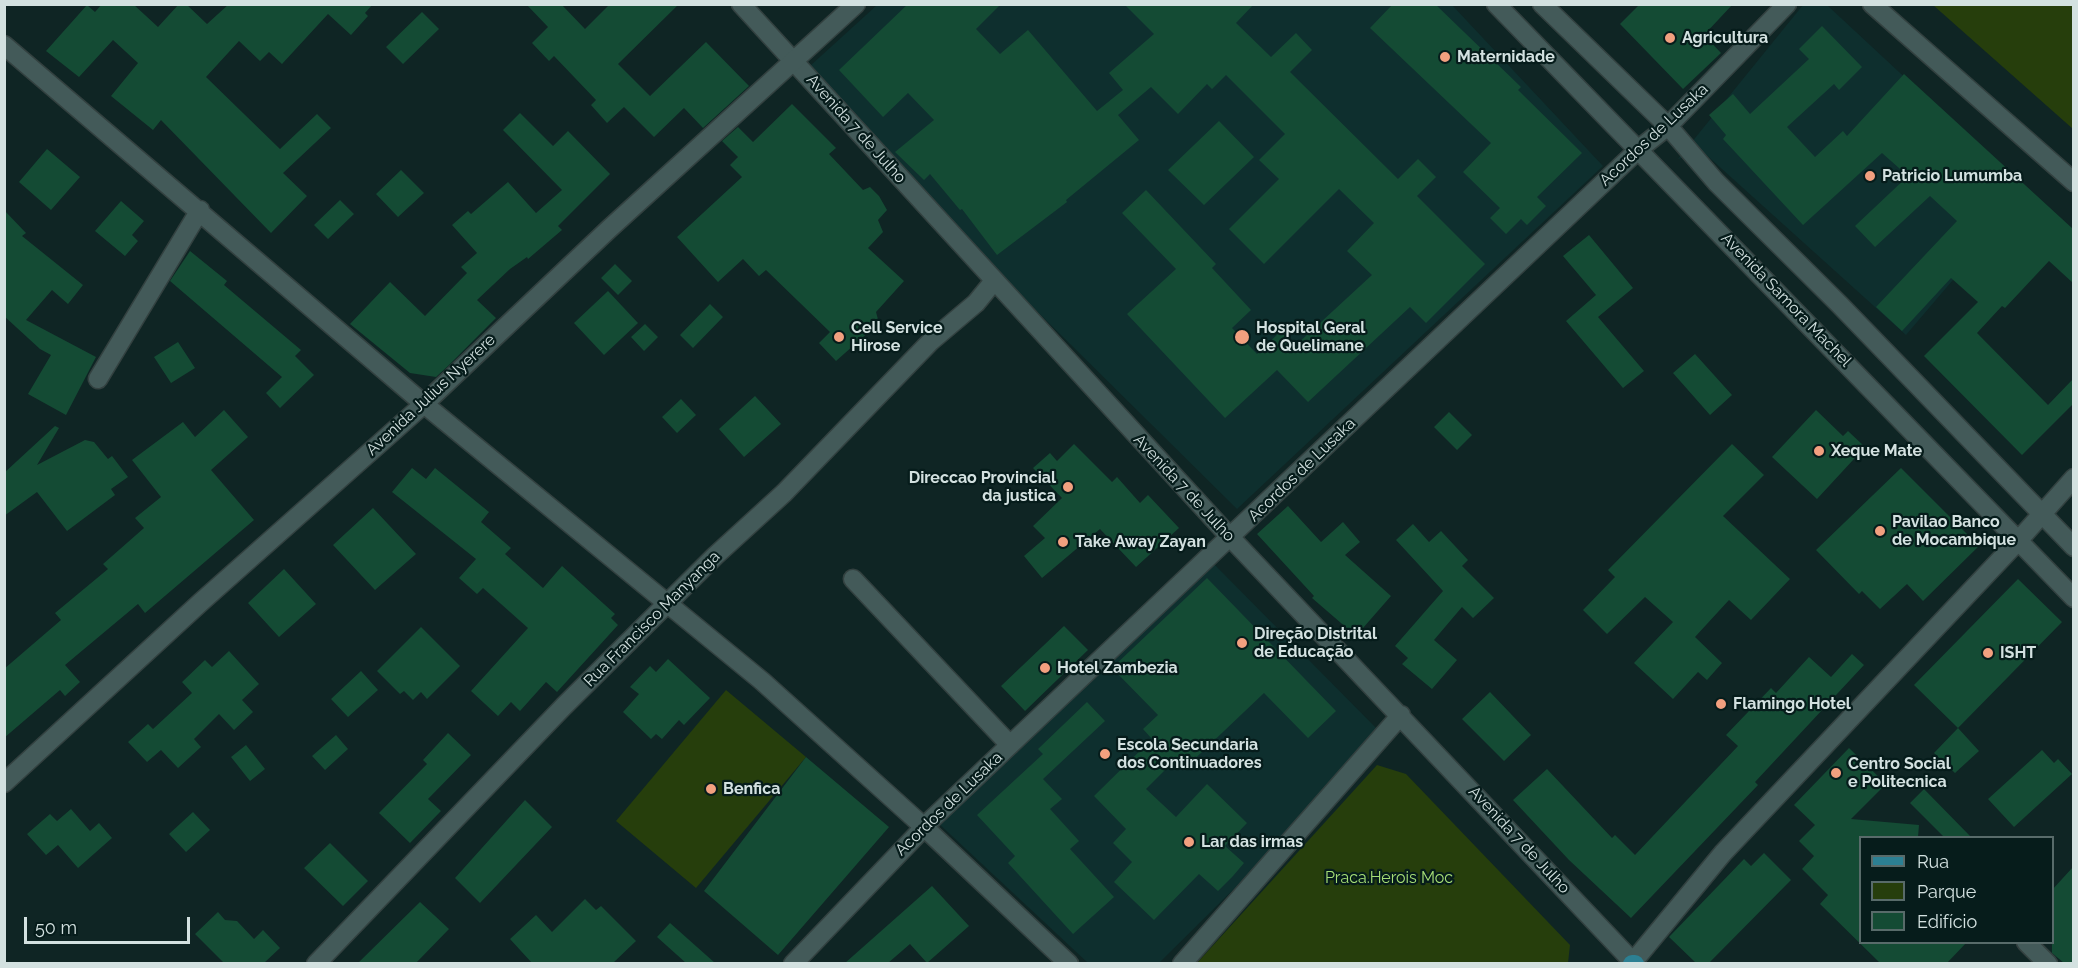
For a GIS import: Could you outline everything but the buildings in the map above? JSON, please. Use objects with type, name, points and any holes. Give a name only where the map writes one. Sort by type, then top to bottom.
[{"type":"street","name":"Avenida 7 de Julho","points":[[741,4],[1230,537],[1401,715],[1633,963]]},
{"type":"street","name":"Avenida Julius Nyerere","points":[[4,783],[201,602],[424,404],[856,4]]},
{"type":"street","name":"Avenida Samora Machel","points":[[1496,4],[1639,148],[2073,598]]},
{"type":"street","name":"Avenida Samora Machel","points":[[1542,4],[1668,126],[1716,182],[2073,547]]},
{"type":"street","name":"Acordos de Lusaka","points":[[794,963],[924,827],[1639,148],[1668,126],[1787,4]]},
{"type":"street","points":[[1872,4],[2073,182]]},
{"type":"street","points":[[4,45],[200,210],[424,404],[667,606],[762,681],[924,827],[1069,963]]},
{"type":"street","points":[[98,379],[200,210]]},
{"type":"street","name":"Rua Francisco Manyanga","points":[[316,963],[556,715],[715,556],[784,494],[931,341],[976,303],[994,281]]},
{"type":"street","points":[[1633,963],[1723,853],[2018,541],[2073,478]]},
{"type":"street","points":[[853,579],[1010,745]]},
{"type":"street","points":[[1182,963],[1401,715]]},
{"type":"street","points":[[2028,944],[2048,963]]},
{"type":"shaded area","name":"Hospital Geral de Quelimane","points":[[877,5],[1452,5],[1603,166],[1237,509],[799,76]]},
{"type":"shaded area","name":"Patricio Lumumba","points":[[1803,5],[1827,5],[2028,192],[1906,335],[1702,151],[1678,159]]},
{"type":"shaded area","points":[[1209,559],[1380,732],[1252,871],[1159,963],[1088,963],[936,821]]},
{"type":"green space","points":[[1933,5],[2073,5],[2073,129]]},
{"type":"green space","name":"Benfica","points":[[726,690],[806,757],[696,888],[616,821]]},
{"type":"green space","name":"Praca.Herois Moc","points":[[1377,765],[1406,774],[1570,945],[1568,963],[1197,963]]},
{"type":"place","name":"Agricultura","points":[[1670,38]]},
{"type":"place","name":"Maternidade","points":[[1445,57]]},
{"type":"place","name":"Patricio Lumumba","points":[[1870,176]]},
{"type":"place","name":"Cell Service Hirose","points":[[839,337]]},
{"type":"place","name":"Hospital Geral de Quelimane","points":[[1242,337]]},
{"type":"place","name":"Xeque Mate","points":[[1819,451]]},
{"type":"place","name":"Direccao Provincial da justica","points":[[1068,487]]},
{"type":"place","name":"Pavilao Banco de Mocambique","points":[[1880,531]]},
{"type":"place","name":"Take Away Zayan","points":[[1063,542]]},
{"type":"place","name":"Direção Distrital de Educação","points":[[1242,643]]},
{"type":"place","name":"ISHT","points":[[1988,653]]},
{"type":"place","name":"Hotel Zambezia","points":[[1045,668]]},
{"type":"place","name":"Flamingo Hotel","points":[[1721,704]]},
{"type":"place","name":"Escola Secundaria dos Continuadores","points":[[1105,754]]},
{"type":"place","name":"Centro Social e Politecnica","points":[[1836,773]]},
{"type":"place","name":"Benfica","points":[[711,789]]},
{"type":"place","name":"Lar das irmas","points":[[1189,842]]}]
